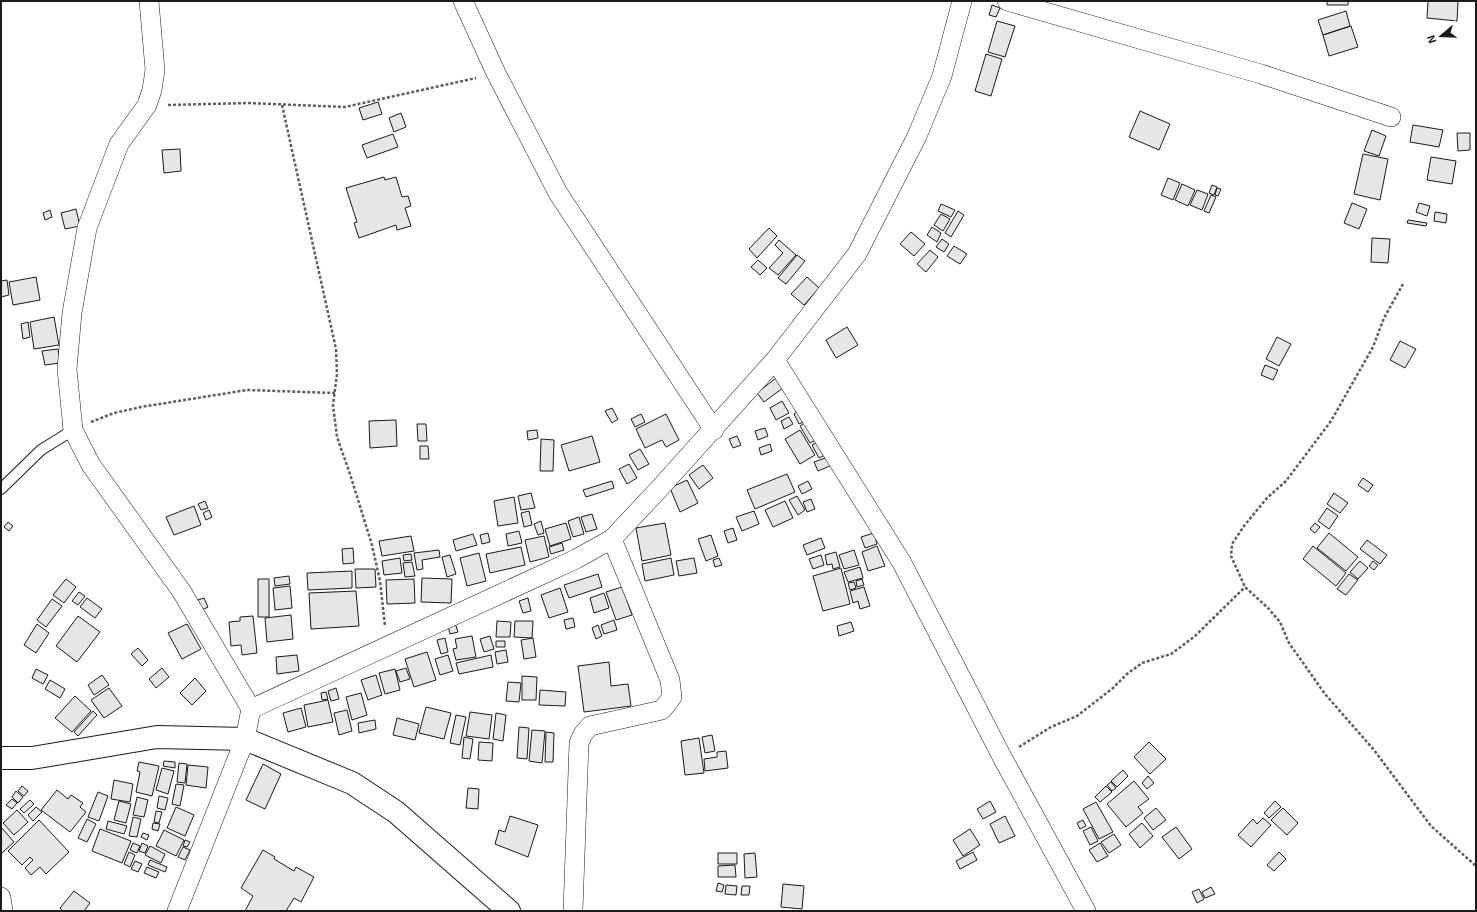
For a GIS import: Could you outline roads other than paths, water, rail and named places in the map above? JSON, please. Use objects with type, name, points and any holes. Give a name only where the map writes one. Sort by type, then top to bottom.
[{"type":"street","points":[[149,1],[155,70],[152,90],[147,105],[120,144],[87,228],[72,313],[67,369],[73,430],[91,465],[182,592],[251,709],[245,739],[176,911]]},
{"type":"street","points":[[463,1],[496,73],[558,193],[714,430]]},
{"type":"street","points":[[251,709],[576,559],[612,539],[714,430],[775,360],[857,254],[917,136],[942,76],[962,1]]},
{"type":"street","points":[[1006,1],[1261,74],[1392,117]]},
{"type":"street","points":[[775,360],[902,562],[1001,755],[1086,911]]},
{"type":"street","points":[[573,911],[579,743],[582,734],[590,726],[662,710],[672,697],[670,680],[612,539]]},
{"type":"street","points":[[1,758],[32,758],[157,737],[245,739],[352,783],[396,812],[509,911]]},
{"type":"street","points":[[1,897],[4,911]]},
{"type":"lane","points":[[1,489],[41,450],[73,430]]}]
